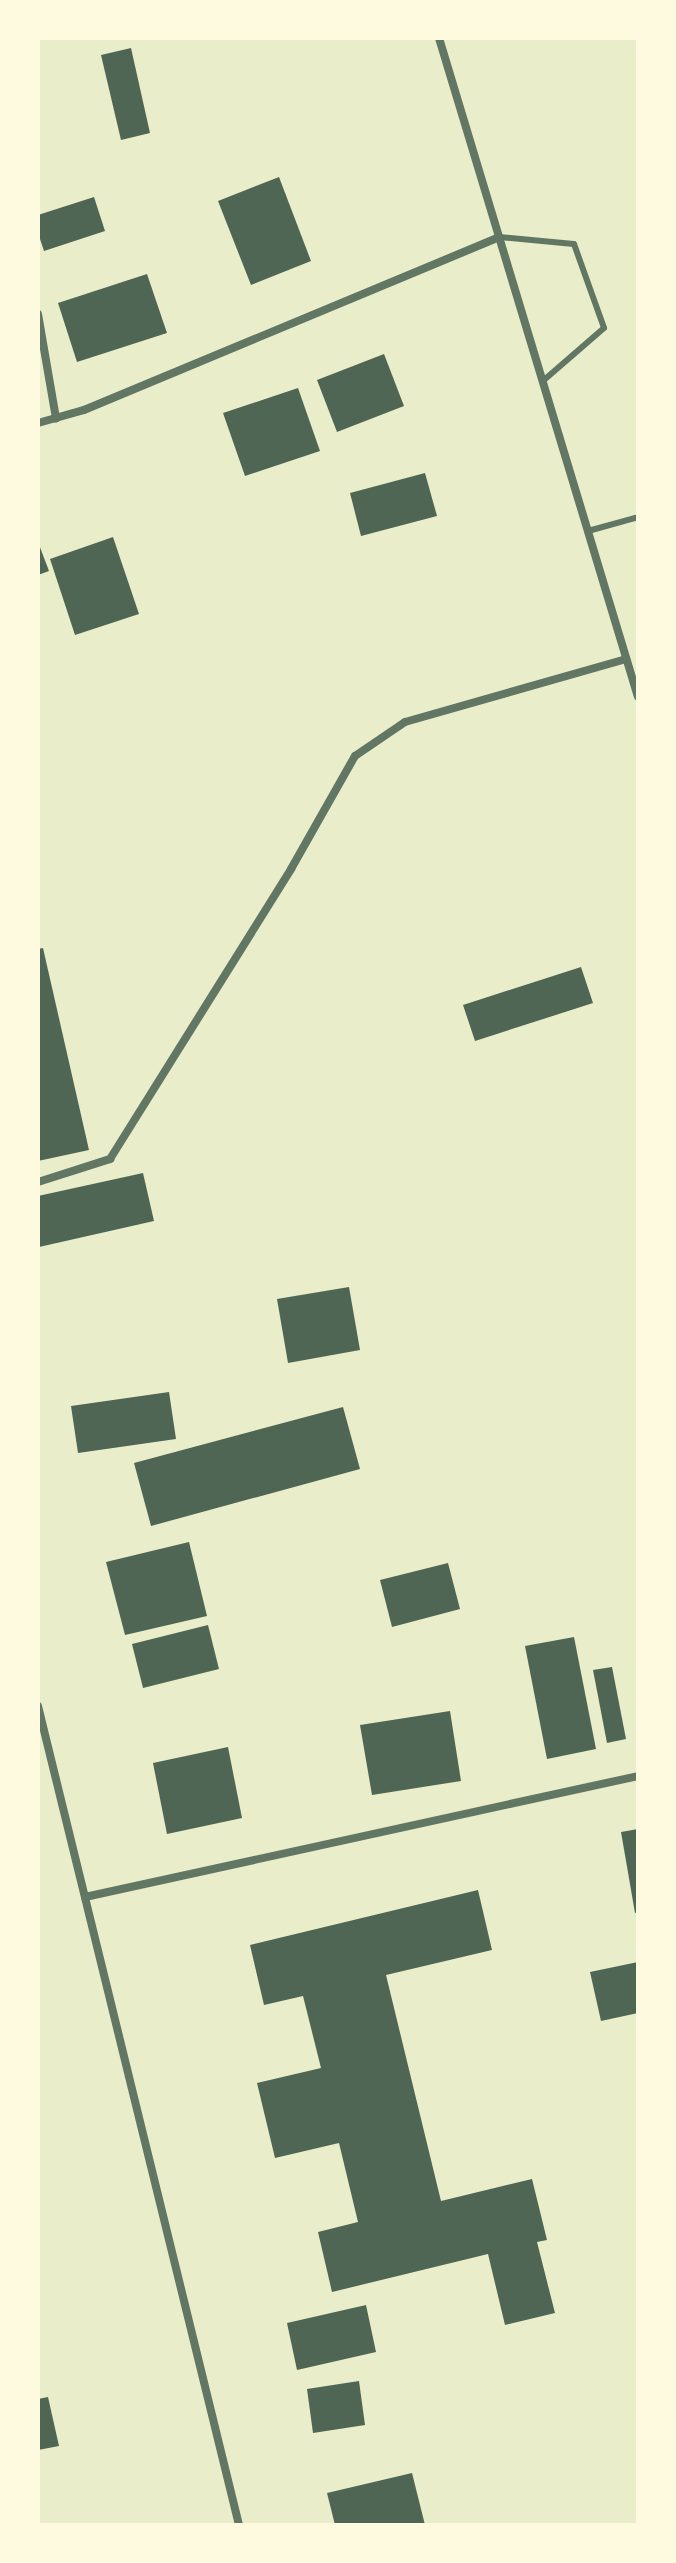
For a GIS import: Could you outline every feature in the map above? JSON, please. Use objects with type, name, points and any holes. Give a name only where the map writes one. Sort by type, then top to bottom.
[{"type":"street","points":[[439,38],[638,697]]},
{"type":"street","points":[[38,423],[84,410],[499,237]]},
{"type":"street","points":[[38,314],[56,418]]},
{"type":"street","points":[[38,1182],[110,1159],[291,869],[355,756],[405,722],[626,659]]},
{"type":"street","points":[[38,1706],[239,2525]]},
{"type":"street","points":[[85,1897],[638,1776]]},
{"type":"lane","points":[[499,237],[574,244],[604,328],[544,380]]},
{"type":"lane","points":[[588,531],[638,517]]},
{"type":"building","points":[[131,48],[150,133],[121,140],[101,55]]},
{"type":"building","points":[[279,177],[311,261],[251,285],[218,201]]},
{"type":"building","points":[[94,197],[105,231],[44,251],[38,233],[38,215]]},
{"type":"building","points":[[147,274],[167,333],[77,362],[58,303]]},
{"type":"building","points":[[384,354],[404,406],[337,432],[317,380]]},
{"type":"building","points":[[298,388],[320,451],[245,476],[223,413]]},
{"type":"building","points":[[425,473],[437,516],[361,536],[350,493]]},
{"type":"building","points":[[113,537],[139,614],[75,635],[50,559]]},
{"type":"building","points":[[38,542],[49,571],[38,575]]},
{"type":"building","points":[[43,948],[89,1150],[38,1161],[38,949]]},
{"type":"building","points":[[581,967],[593,1003],[475,1041],[463,1005]]},
{"type":"building","points":[[143,1173],[154,1221],[39,1247],[38,1196]]},
{"type":"building","points":[[349,1287],[360,1350],[288,1363],[277,1299]]},
{"type":"building","points":[[169,1392],[176,1439],[78,1453],[71,1406]]},
{"type":"building","points":[[343,1407],[360,1469],[151,1526],[134,1463]]},
{"type":"building","points":[[189,1542],[207,1616],[125,1635],[106,1562]]},
{"type":"building","points":[[448,1563],[460,1609],[392,1627],[380,1580]]},
{"type":"building","points":[[208,1625],[219,1669],[143,1688],[132,1644]]},
{"type":"building","points":[[574,1637],[596,1749],[547,1759],[525,1646]]},
{"type":"building","points":[[612,1667],[626,1739],[607,1743],[593,1670]]},
{"type":"building","points":[[450,1711],[461,1781],[372,1795],[360,1725]]},
{"type":"building","points":[[228,1747],[242,1818],[167,1834],[153,1763]]},
{"type":"building","points":[[638,1829],[638,1912],[635,1913],[621,1832]]},
{"type":"building","points":[[478,1890],[492,1950],[386,1975],[441,2201],[532,2179],[547,2240],[537,2242],[555,2313],[505,2325],[488,2254],[332,2292],[318,2232],[358,2222],[339,2143],[275,2158],[257,2083],[321,2068],[303,1996],[264,2005],[250,1945]]},
{"type":"building","points":[[638,1962],[638,2013],[601,2021],[590,1972]]},
{"type":"building","points":[[366,2305],[376,2352],[297,2370],[287,2323]]},
{"type":"building","points":[[359,2381],[365,2425],[313,2433],[307,2389]]},
{"type":"building","points":[[48,2397],[59,2446],[38,2450],[38,2399]]},
{"type":"building","points":[[412,2473],[425,2525],[335,2525],[327,2493]]}]
